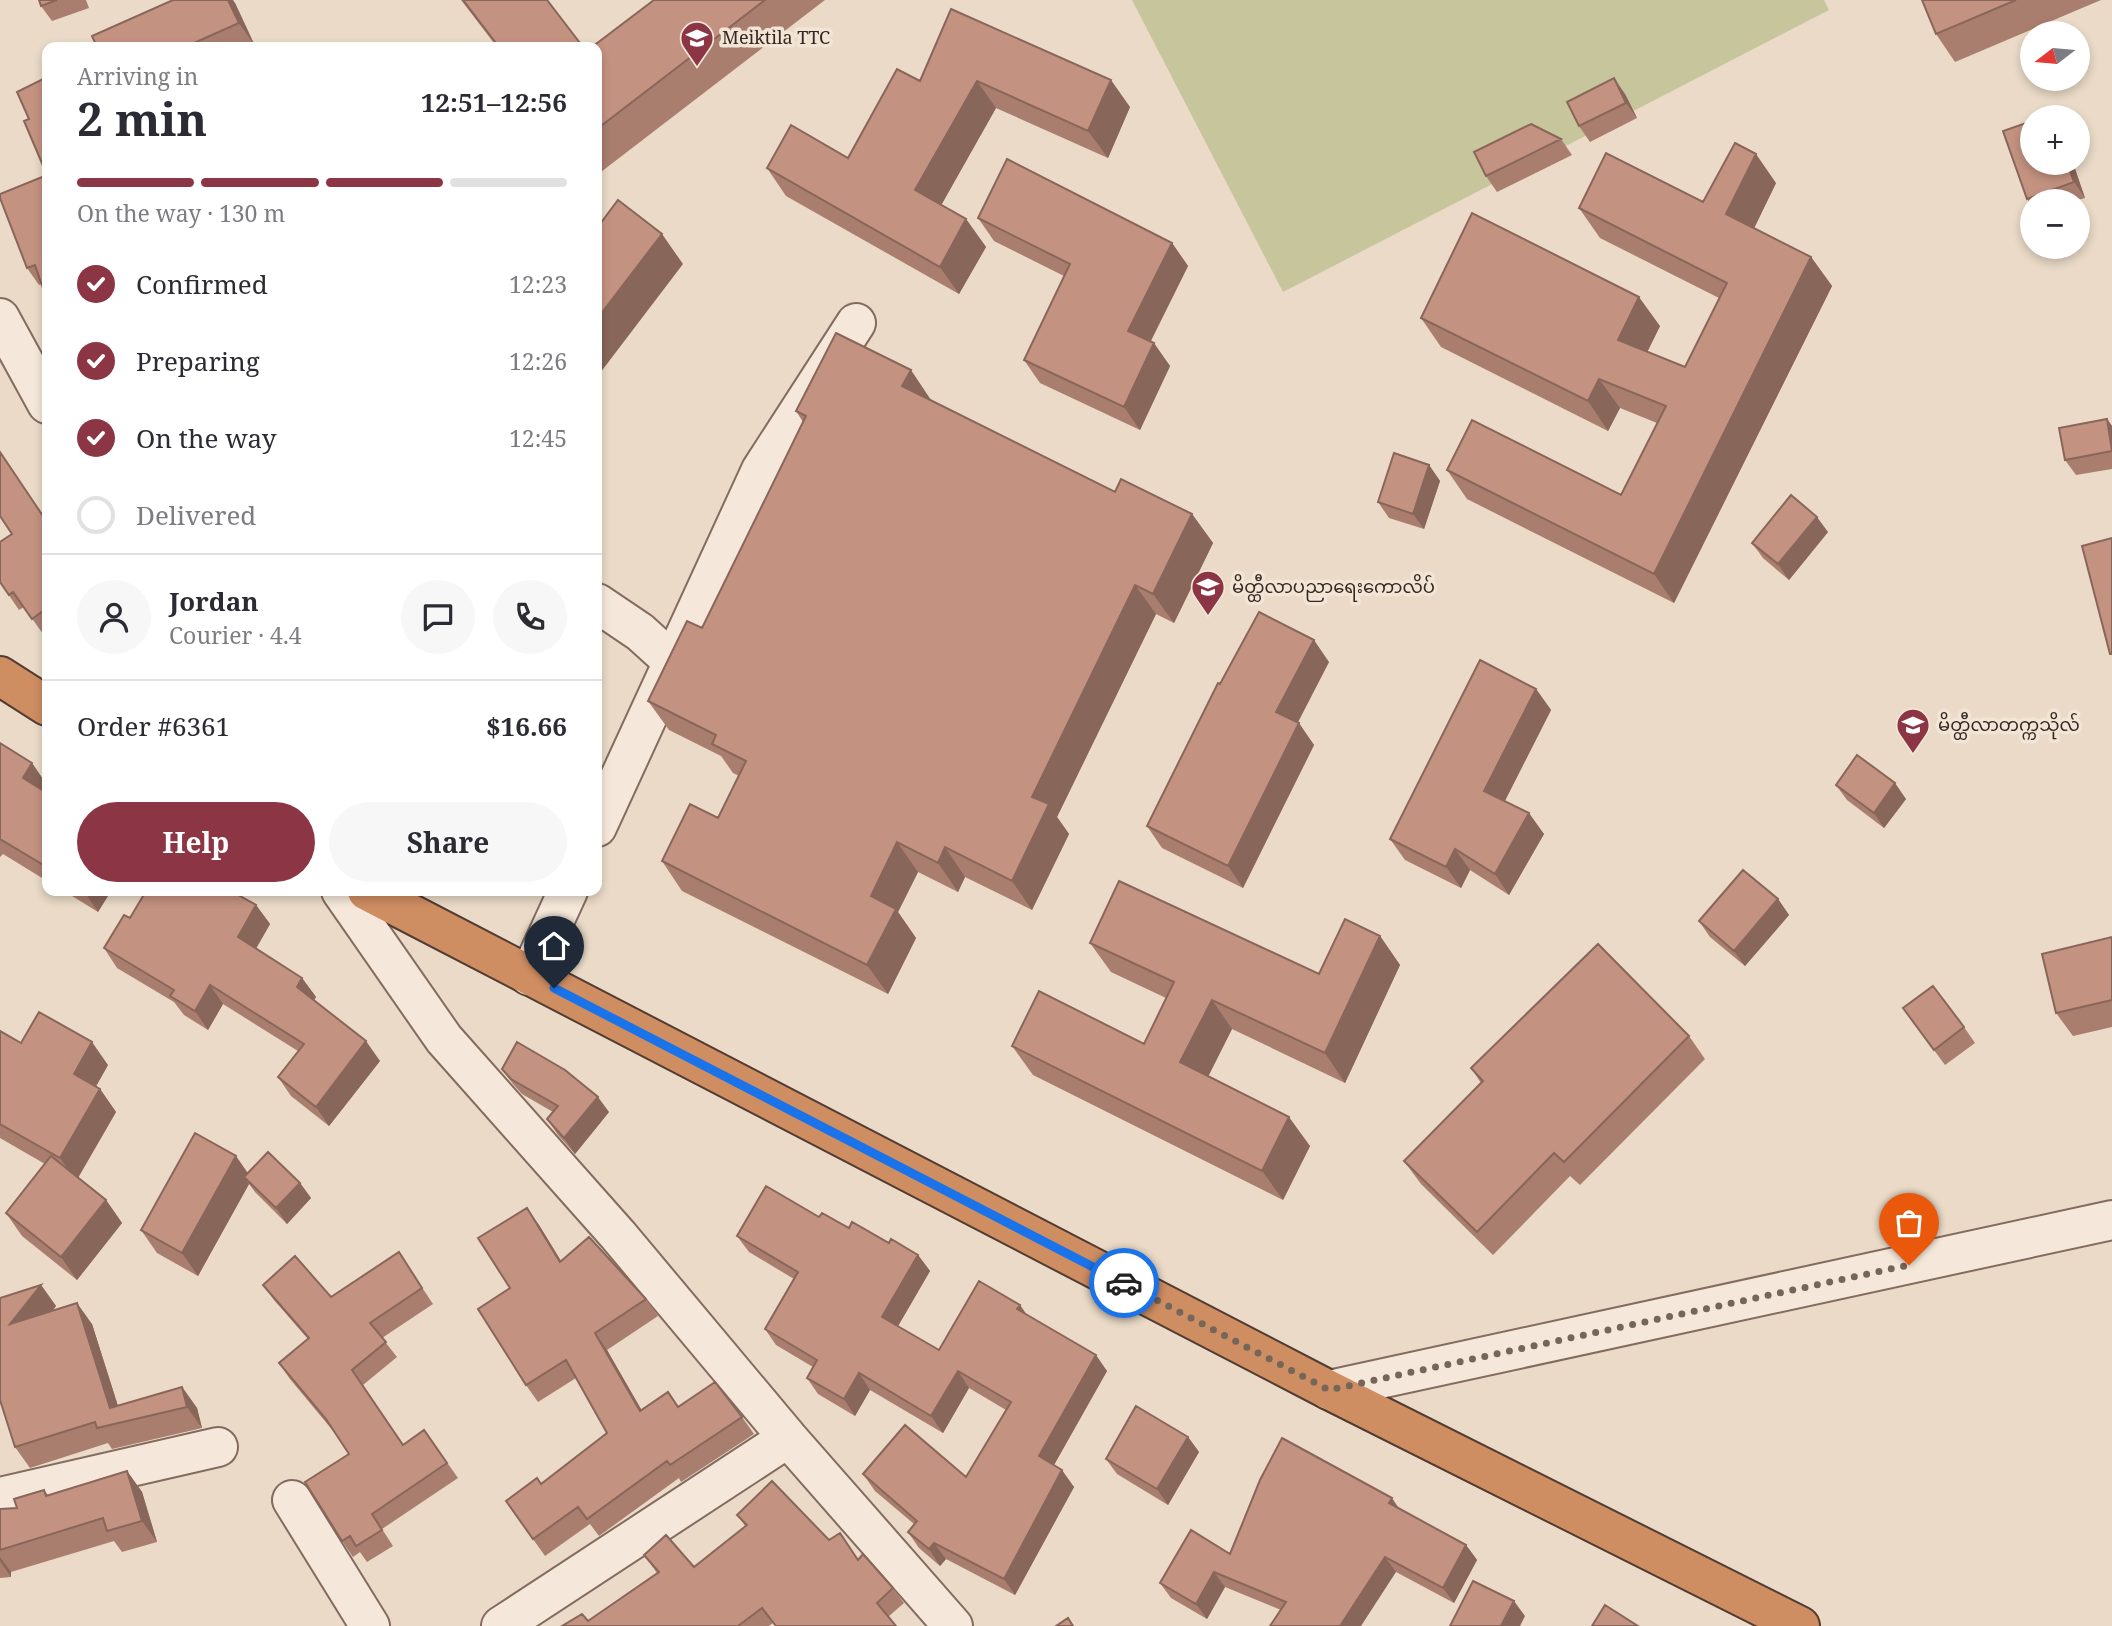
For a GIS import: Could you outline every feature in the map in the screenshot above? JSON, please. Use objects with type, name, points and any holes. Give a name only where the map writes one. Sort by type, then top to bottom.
[{"type":"highway","points":[[0,676],[42,703]]},
{"type":"highway","points":[[376,896],[1329,1390],[1800,1626]]},
{"type":"street","points":[[0,318],[42,395]]},
{"type":"street","points":[[602,816],[761,470],[856,323]]},
{"type":"street","points":[[602,606],[640,632],[673,661]]},
{"type":"street","points":[[344,896],[444,1039],[618,1235],[788,1438],[953,1626]]},
{"type":"street","points":[[529,975],[566,896]]},
{"type":"street","points":[[1329,1390],[2112,1220]]},
{"type":"street","points":[[501,1626],[788,1438]]},
{"type":"street","points":[[0,1497],[218,1447]]},
{"type":"street","points":[[292,1500],[370,1626]]},
{"type":"shaded area","points":[[1132,0],[1824,0],[1829,10],[1283,292]]},
{"type":"building","points":[[39,0],[57,0],[41,6]]},
{"type":"building","points":[[173,0],[228,0],[239,23],[196,42],[95,42],[92,36]]},
{"type":"building","points":[[463,0],[547,0],[579,42],[495,42]]},
{"type":"building","points":[[654,0],[765,0],[602,125],[602,42],[599,42]]},
{"type":"building","points":[[1922,0],[2016,0],[1936,34]]},
{"type":"building","points":[[951,9],[1111,80],[1088,131],[977,81],[915,190],[966,219],[940,267],[767,168],[791,125],[848,158],[897,69],[920,81]]},
{"type":"building","points":[[1614,78],[1626,103],[1579,126],[1567,102]]},
{"type":"building","points":[[42,80],[42,163],[24,121],[29,119],[17,92]]},
{"type":"building","points":[[1531,124],[1561,139],[1486,176],[1474,152]]},
{"type":"building","points":[[2020,125],[2020,175],[2071,175],[2074,182],[2055,189],[2023,189],[2003,131]]},
{"type":"building","points":[[1735,143],[1756,154],[1726,214],[1811,257],[1654,574],[1447,470],[1472,420],[1621,495],[1666,406],[1599,379],[1588,401],[1421,318],[1472,213],[1639,297],[1618,340],[1685,367],[1727,283],[1579,208],[1606,153],[1703,202]]},
{"type":"building","points":[[1007,159],[1172,243],[1128,331],[1154,343],[1124,407],[1024,360],[1070,264],[978,218]]},
{"type":"building","points":[[42,177],[42,285],[35,265],[27,268],[0,194]]},
{"type":"building","points":[[618,200],[662,234],[602,312],[602,221]]},
{"type":"building","points":[[836,333],[911,370],[902,386],[1115,492],[1121,479],[1192,514],[1153,594],[1135,585],[1032,797],[1049,804],[1012,881],[945,847],[938,863],[897,842],[871,896],[896,909],[867,965],[662,861],[690,804],[718,818],[746,761],[712,744],[716,735],[648,701],[687,621],[702,628],[806,416],[796,411]]},
{"type":"building","points":[[2107,419],[2112,451],[2065,460],[2059,428]]},
{"type":"building","points":[[0,452],[42,515],[42,612],[32,619],[13,592],[9,595],[0,582],[0,542],[12,534],[0,516]]},
{"type":"building","points":[[1394,453],[1429,465],[1413,514],[1378,502]]},
{"type":"building","points":[[1791,495],[1817,517],[1778,564],[1752,543]]},
{"type":"building","points":[[2112,538],[2112,654],[2110,654],[2082,546]]},
{"type":"building","points":[[1259,612],[1314,640],[1276,712],[1299,723],[1228,866],[1147,826],[1218,683],[1220,684]]},
{"type":"building","points":[[1480,660],[1536,689],[1484,791],[1529,813],[1495,874],[1455,849],[1446,867],[1390,839]]},
{"type":"building","points":[[0,743],[32,763],[23,778],[42,790],[42,864],[0,839]]},
{"type":"building","points":[[1857,755],[1895,783],[1874,813],[1836,785]]},
{"type":"building","points":[[1743,870],[1778,899],[1734,951],[1699,921]]},
{"type":"building","points":[[1119,881],[1319,974],[1345,919],[1380,936],[1325,1053],[1212,1000],[1180,1062],[1289,1117],[1262,1171],[1012,1046],[1039,991],[1144,1044],[1174,982],[1090,943]]},
{"type":"building","points":[[143,896],[240,896],[256,905],[238,937],[302,978],[297,987],[366,1041],[316,1107],[278,1077],[304,1044],[210,985],[195,1011],[170,996],[174,990],[104,948],[124,915],[130,918]]},
{"type":"building","points":[[2112,937],[2112,1000],[2056,1013],[2042,954]]},
{"type":"building","points":[[1598,944],[1689,1036],[1564,1162],[1554,1153],[1477,1232],[1404,1161],[1483,1081],[1471,1068]]},
{"type":"building","points":[[1933,986],[1964,1027],[1934,1050],[1903,1008]]},
{"type":"building","points":[[39,1012],[92,1042],[74,1074],[100,1089],[60,1158],[0,1124],[0,1031],[21,1043]]},
{"type":"building","points":[[517,1042],[565,1070],[598,1097],[564,1138],[547,1119],[558,1106],[511,1079],[502,1069]]},
{"type":"building","points":[[195,1133],[236,1156],[182,1253],[141,1230]]},
{"type":"building","points":[[268,1152],[300,1183],[276,1208],[244,1177]]},
{"type":"building","points":[[51,1156],[106,1200],[61,1257],[6,1213]]},
{"type":"building","points":[[766,1186],[819,1217],[822,1213],[849,1228],[852,1222],[889,1243],[891,1239],[918,1255],[882,1317],[939,1350],[979,1281],[1020,1305],[1017,1309],[1096,1355],[1039,1456],[1062,1470],[1004,1579],[934,1543],[929,1549],[908,1532],[917,1521],[863,1474],[905,1425],[966,1477],[1011,1402],[958,1371],[931,1416],[859,1373],[844,1399],[807,1378],[817,1360],[765,1329],[798,1272],[737,1236]]},
{"type":"building","points":[[527,1208],[560,1262],[589,1237],[646,1299],[595,1333],[640,1411],[668,1392],[678,1407],[715,1382],[742,1417],[670,1465],[667,1461],[587,1519],[578,1507],[533,1539],[506,1501],[537,1478],[541,1484],[607,1433],[566,1360],[526,1385],[478,1309],[510,1288],[478,1238]]},
{"type":"building","points":[[399,1252],[422,1288],[370,1323],[386,1342],[352,1370],[403,1445],[424,1430],[447,1463],[372,1514],[382,1530],[356,1546],[350,1536],[342,1541],[305,1482],[349,1454],[326,1419],[279,1363],[309,1338],[263,1285],[295,1256],[331,1297]]},
{"type":"building","points":[[41,1285],[10,1324],[77,1303],[110,1408],[182,1387],[187,1407],[97,1428],[95,1422],[15,1447],[0,1400],[0,1298]]},
{"type":"building","points":[[1136,1406],[1188,1437],[1157,1489],[1106,1459]]},
{"type":"building","points":[[1282,1438],[1392,1498],[1389,1503],[1466,1545],[1443,1588],[1385,1557],[1340,1626],[1270,1626],[1286,1602],[1214,1572],[1196,1604],[1160,1583],[1191,1530],[1230,1554],[1260,1480]]},
{"type":"building","points":[[127,1471],[142,1521],[107,1531],[103,1518],[0,1550],[0,1509],[17,1508],[14,1499],[44,1490],[46,1496]]},
{"type":"building","points":[[772,1481],[829,1540],[840,1533],[858,1560],[863,1554],[893,1588],[877,1603],[896,1626],[776,1626],[762,1608],[738,1626],[562,1626],[582,1614],[588,1621],[659,1572],[644,1555],[666,1535],[694,1567],[747,1525],[737,1515]]},
{"type":"building","points":[[1473,1581],[1514,1601],[1501,1626],[1450,1626]]},
{"type":"building","points":[[1605,1605],[1638,1626],[1592,1626]]},
{"type":"building","points":[[1068,1618],[1073,1626],[1056,1626]]},
{"type":"way so far","points":[[1124,1283],[1329,1390],[1909,1265]]},
{"type":"place","name":"Meiktila TTC","points":[[697,68]]},
{"type":"place","name":"မိတ္ထီလာပညာရေးကောလိပ်","points":[[1208,617]]},
{"type":"place","name":"မိတ္ထီလာတက္ကသိုလ်","points":[[1913,755]]},
{"type":"route","points":[[554,988],[1124,1283]]}]
